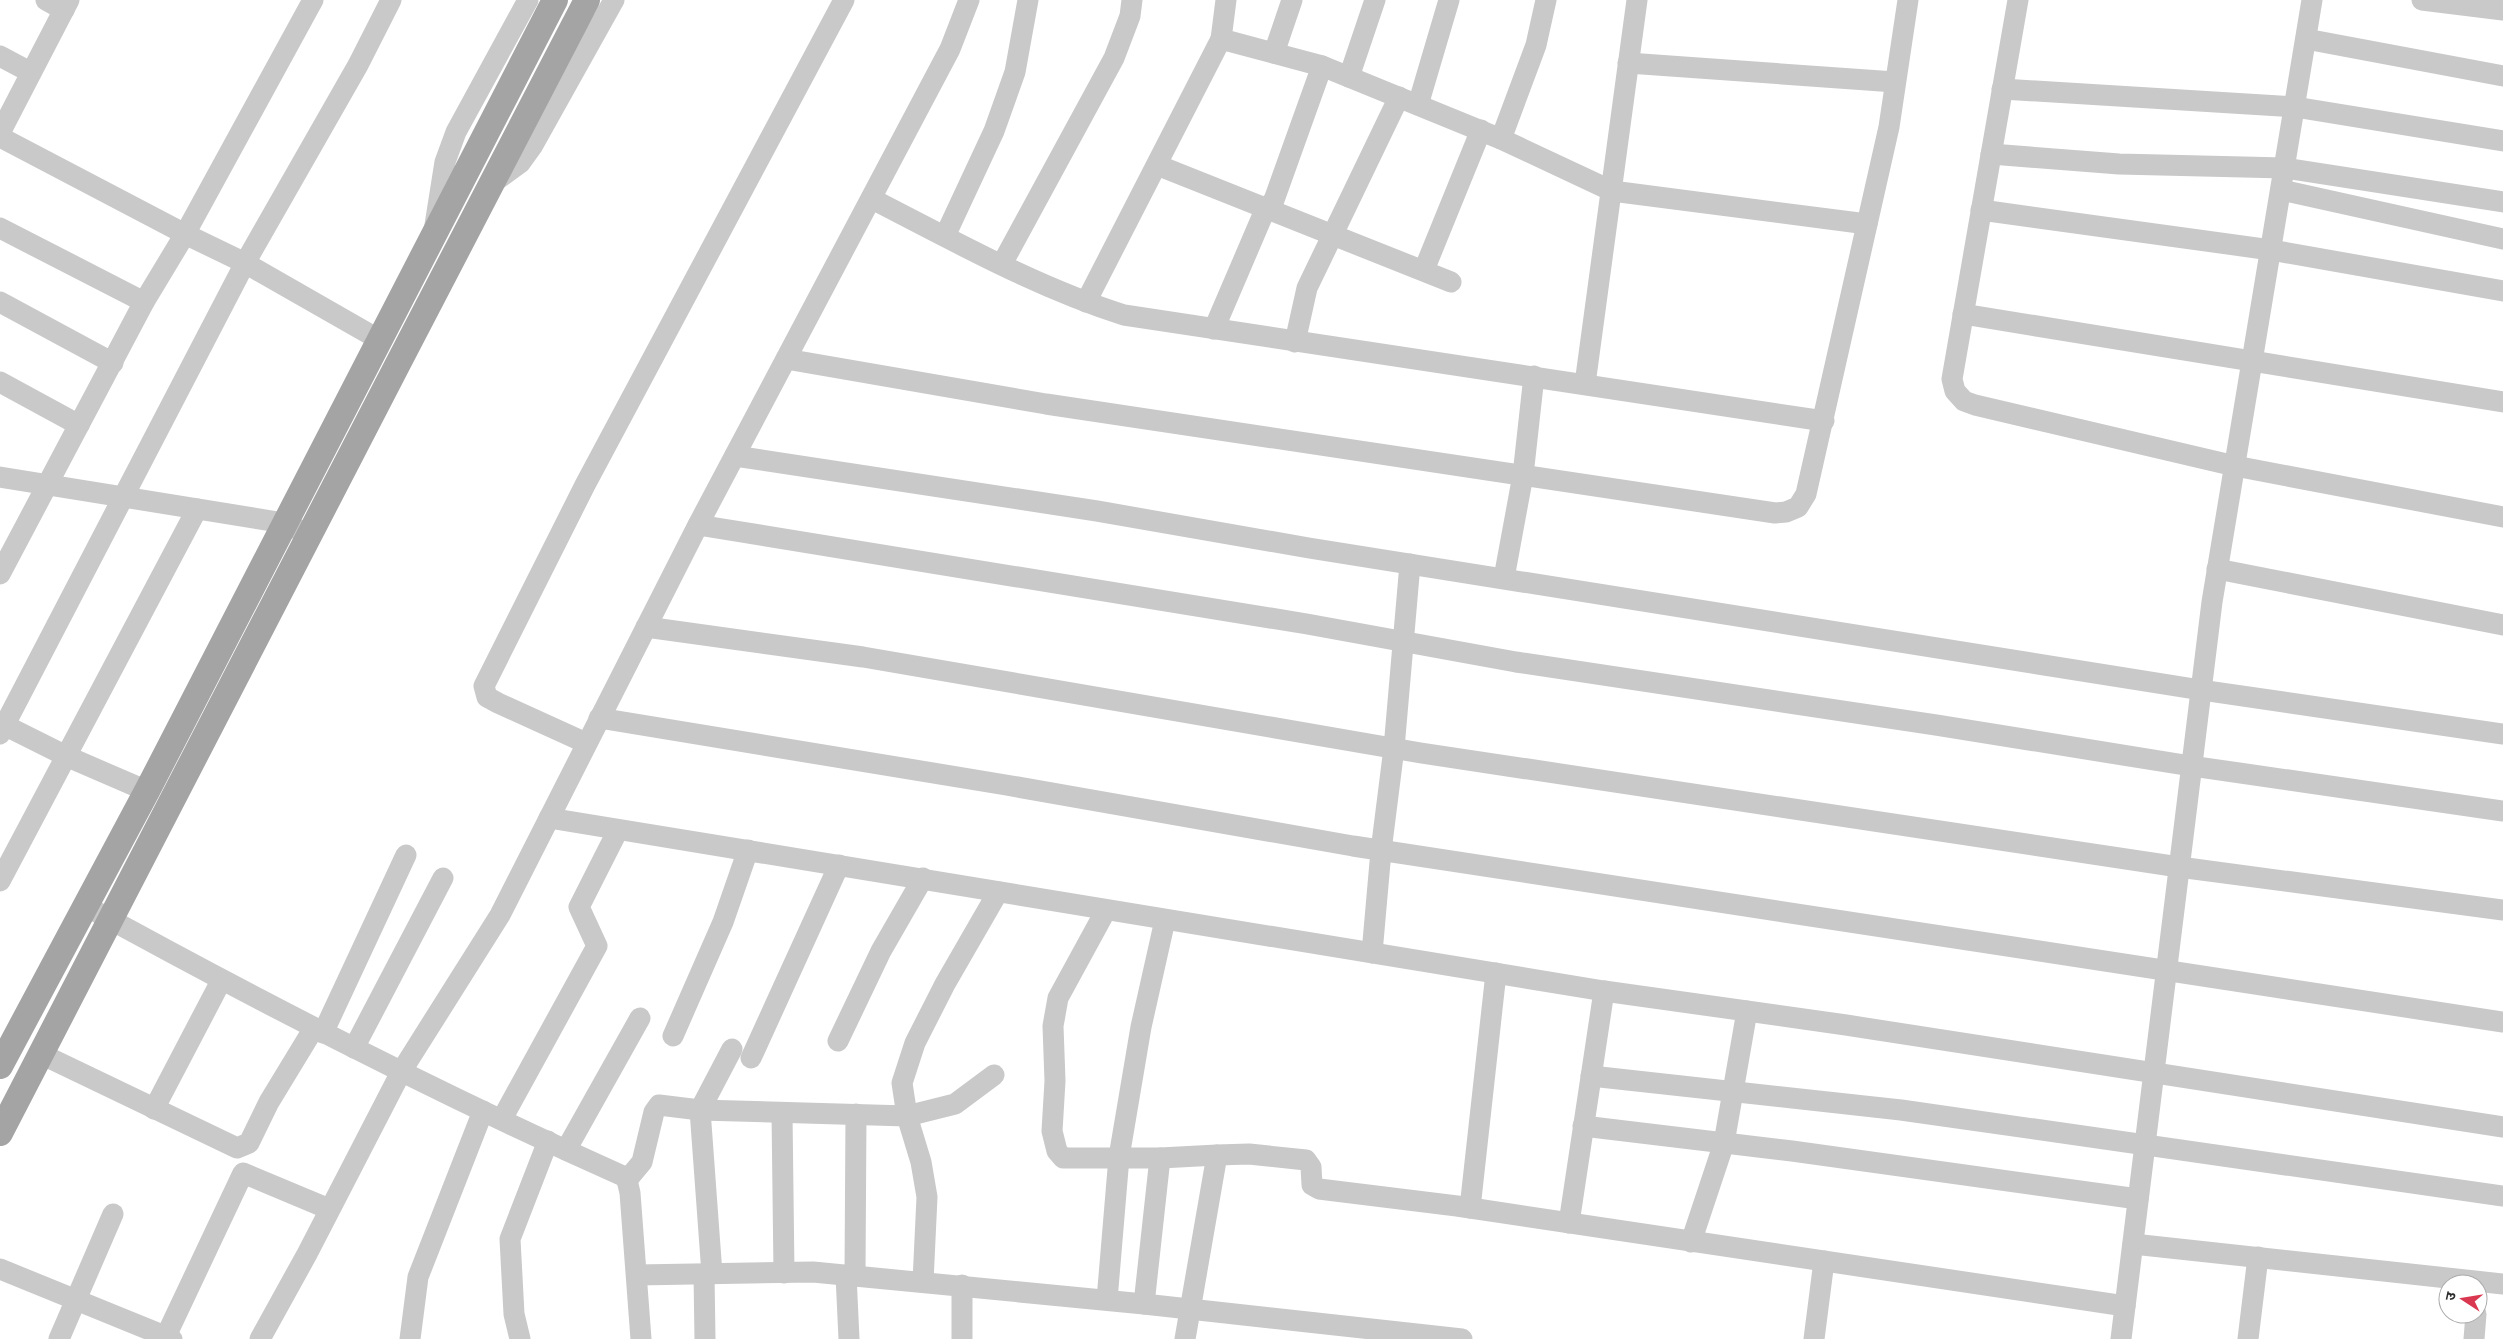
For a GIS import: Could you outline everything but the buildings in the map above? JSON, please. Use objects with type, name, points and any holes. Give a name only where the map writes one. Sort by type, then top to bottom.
[{"type":"main road","points":[[0,1066],[84,905],[147,791],[378,339],[434,231],[472,164],[554,0]]},
{"type":"main road","points":[[0,1134],[587,0]]},
{"type":"street","points":[[0,574],[144,302],[185,234],[313,0]]},
{"type":"street","points":[[147,791],[2,727],[124,497],[244,263],[358,65],[391,0]]},
{"type":"street","points":[[434,231],[444,162],[456,132],[528,0]]},
{"type":"street","points":[[494,180],[520,163],[533,145],[614,0]]},
{"type":"street","points":[[586,743],[487,697],[484,686],[585,485],[844,0]]},
{"type":"street","points":[[260,1339],[401,1072],[500,915],[698,525],[950,50],[969,0]]},
{"type":"street","points":[[945,236],[997,123],[1015,72],[1028,0]]},
{"type":"street","points":[[1002,264],[1114,58],[1130,16],[1132,0]]},
{"type":"street","points":[[1086,302],[1221,39],[1226,0]]},
{"type":"street","points":[[1274,53],[1292,0]]},
{"type":"street","points":[[1349,77],[1375,0]]},
{"type":"street","points":[[1418,105],[1449,0]]},
{"type":"street","points":[[1500,139],[1536,45],[1546,0]]},
{"type":"street","points":[[1585,384],[1637,0]]},
{"type":"street","points":[[786,359],[1046,404],[1775,513],[1786,512],[1798,506],[1806,494],[1824,422],[1889,127],[1908,0]]},
{"type":"street","points":[[2018,0],[1952,379],[1955,391],[1964,400],[2235,466],[2503,517]]},
{"type":"street","points":[[2121,1339],[2217,569],[2312,0]]},
{"type":"street","points":[[2422,0],[2503,10]]},
{"type":"street","points":[[0,133],[30,72],[59,3]]},
{"type":"street","points":[[1221,39],[1322,66],[1480,130],[1612,191],[1867,224]]},
{"type":"street","points":[[2306,40],[2503,76]]},
{"type":"street","points":[[0,56],[30,72]]},
{"type":"street","points":[[1628,63],[1896,82]]},
{"type":"street","points":[[1214,328],[1266,210],[1274,200],[1322,66]]},
{"type":"street","points":[[2002,89],[2295,107],[2503,141]]},
{"type":"street","points":[[1295,342],[1307,288],[1330,236],[1398,97]]},
{"type":"street","points":[[1424,270],[1480,130]]},
{"type":"street","points":[[0,137],[244,263],[378,339]]},
{"type":"street","points":[[1991,154],[2119,164],[2285,168],[2503,202]]},
{"type":"street","points":[[1157,165],[1330,236],[1424,270],[1451,282]]},
{"type":"street","points":[[2281,190],[2503,239]]},
{"type":"street","points":[[872,199],[1002,264],[1086,302],[1124,315],[1295,342],[1534,376],[1824,422]]},
{"type":"street","points":[[1981,210],[2271,250],[2503,291]]},
{"type":"street","points":[[0,228],[144,302]]},
{"type":"street","points":[[0,302],[113,363]]},
{"type":"street","points":[[1963,314],[2503,402]]},
{"type":"street","points":[[1504,578],[1523,475],[1534,376]]},
{"type":"street","points":[[0,382],[79,425]]},
{"type":"street","points":[[734,456],[1087,510],[1410,564],[2201,690],[2503,734]]},
{"type":"street","points":[[1,476],[284,523],[310,535]]},
{"type":"street","points":[[0,881],[197,509]]},
{"type":"street","points":[[698,525],[1402,641],[1516,662],[1936,724],[2192,766],[2503,811]]},
{"type":"street","points":[[1372,953],[1381,850],[1394,748],[1410,564]]},
{"type":"street","points":[[2217,569],[2503,625]]},
{"type":"street","points":[[646,627],[863,657],[1394,748],[2179,867],[2503,910]]},
{"type":"street","points":[[599,718],[1006,785],[1381,850],[2503,1022]]},
{"type":"street","points":[[549,818],[1604,991],[1747,1011],[2503,1127]]},
{"type":"street","points":[[410,1339],[418,1277],[493,1115],[597,946],[579,907],[618,830]]},
{"type":"street","points":[[672,1036],[723,922],[748,850]]},
{"type":"street","points":[[41,1054],[230,1147],[243,1148],[249,1143],[269,1102],[319,1030],[406,855]]},
{"type":"street","points":[[705,1339],[708,1274],[700,1110],[742,1053],[839,865]]},
{"type":"street","points":[[354,1048],[443,878]]},
{"type":"street","points":[[838,1041],[882,951],[923,878]]},
{"type":"street","points":[[923,1282],[926,1197],[921,1162],[906,1116],[902,1083],[915,1043],[945,984],[998,892]]},
{"type":"street","points":[[84,905],[221,981],[401,1072],[623,1176],[627,1180],[637,1275],[641,1339]]},
{"type":"street","points":[[1106,910],[1058,998],[1053,1026],[1055,1081],[1052,1132],[1057,1151],[1063,1158],[1160,1158],[1249,1154],[1301,1158],[1309,1162],[1312,1167],[1312,1185],[1320,1189],[1470,1208],[2125,1306]]},
{"type":"street","points":[[1107,1300],[1119,1157],[1141,1027],[1165,920]]},
{"type":"street","points":[[1470,1208],[1496,973]]},
{"type":"street","points":[[154,1109],[221,981]]},
{"type":"street","points":[[1569,1223],[1604,991]]},
{"type":"street","points":[[1692,1242],[1724,1143],[1747,1011]]},
{"type":"street","points":[[520,1339],[514,1314],[510,1239],[557,1145],[640,1018]]},
{"type":"street","points":[[627,1180],[642,1162],[655,1108],[664,1104],[700,1110],[906,1116],[955,1104],[994,1075]]},
{"type":"street","points":[[1591,1076],[1901,1110],[2503,1196]]},
{"type":"street","points":[[782,1113],[784,1273]]},
{"type":"street","points":[[849,1339],[856,1114]]},
{"type":"street","points":[[1583,1126],[1724,1143],[2138,1199]]},
{"type":"street","points":[[1185,1339],[1217,1155]]},
{"type":"street","points":[[1144,1304],[1160,1158]]},
{"type":"street","points":[[0,1269],[169,1338],[243,1173],[329,1209]]},
{"type":"street","points":[[59,1339],[113,1214]]},
{"type":"street","points":[[2133,1244],[2258,1257],[2438,1281]]},
{"type":"street","points":[[2248,1339],[2258,1257]]},
{"type":"street","points":[[1814,1339],[1824,1262]]},
{"type":"street","points":[[637,1275],[784,1273],[851,1276],[962,1285],[1190,1309],[1304,1330],[1462,1339]]},
{"type":"street","points":[[2488,1285],[2503,1284]]},
{"type":"street","points":[[962,1285],[962,1339]]},
{"type":"street","points":[[2474,1339],[2475,1324]]}]
